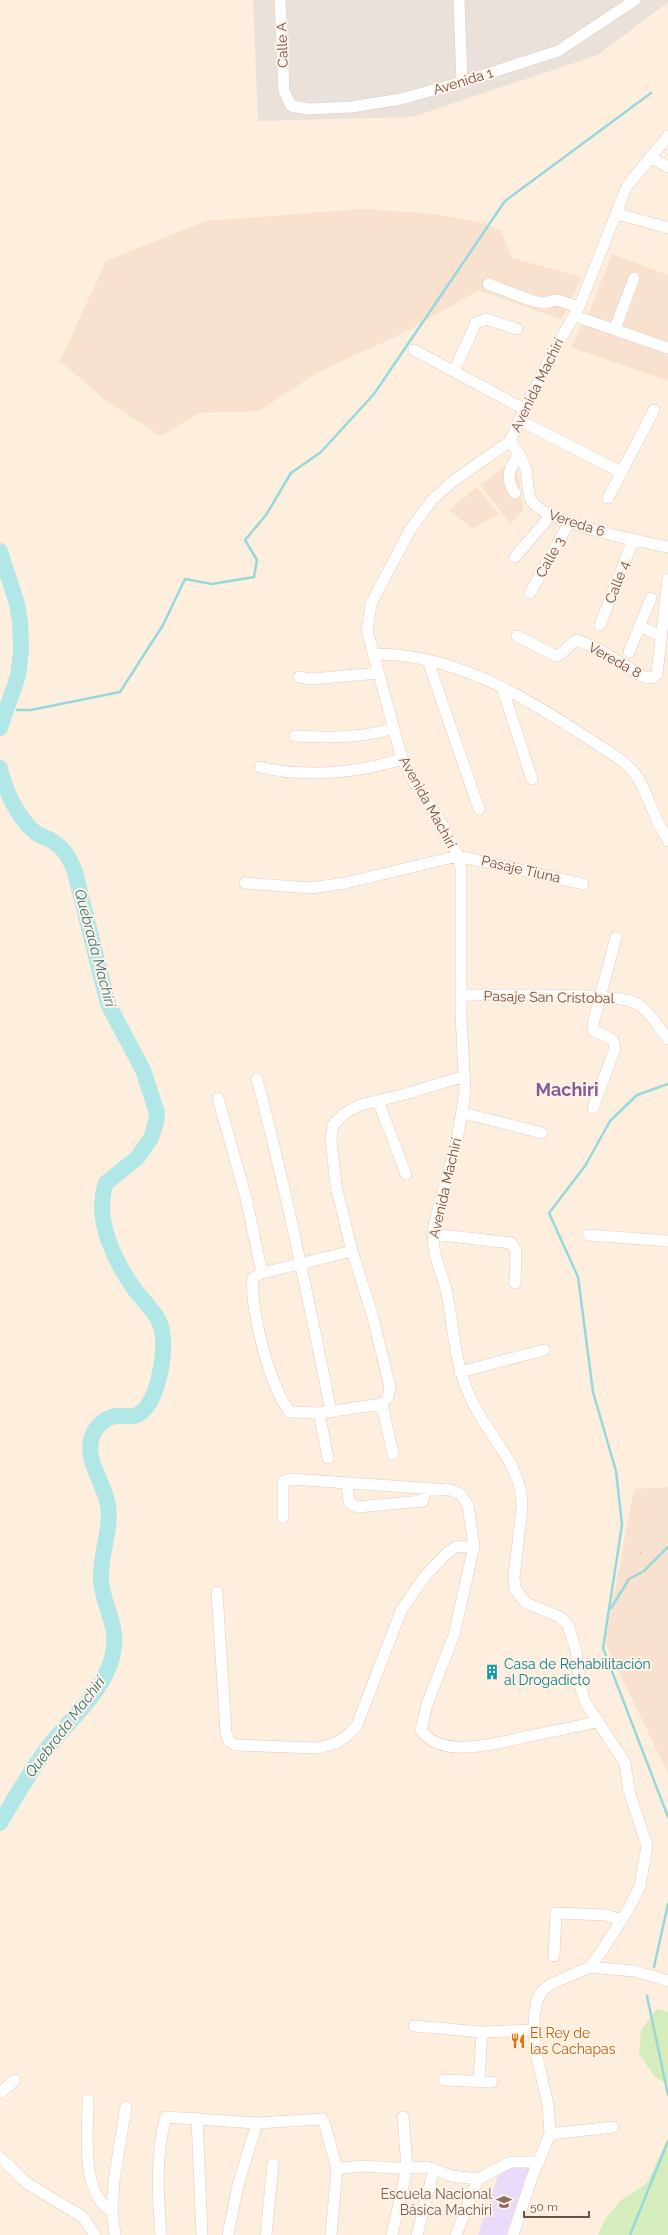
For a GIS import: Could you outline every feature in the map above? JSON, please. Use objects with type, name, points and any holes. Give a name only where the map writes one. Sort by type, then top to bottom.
[{"type":"street","name":"Calle A","points":[[280,0],[284,91]]},
{"type":"street","points":[[460,0],[462,82]]},
{"type":"street","name":"Avenida 1","points":[[284,91],[291,106],[310,109],[351,108],[401,99],[462,82],[558,51],[636,0]]},
{"type":"street","name":"Avenida Machirí","points":[[590,1966],[622,1920],[640,1886],[647,1846],[629,1791],[625,1763],[599,1721],[588,1709],[585,1702],[580,1685],[576,1650],[568,1625],[560,1617],[526,1604],[515,1589],[514,1577],[522,1508],[522,1497],[518,1477],[474,1406],[460,1372],[456,1356],[446,1290],[432,1244],[433,1234],[462,1113],[465,1076],[462,995],[462,889],[458,856],[444,827],[415,784],[402,759],[392,728],[367,630],[371,605],[410,530],[432,500],[442,490],[510,440],[524,409],[563,333],[577,312],[601,249],[618,214],[627,186],[668,136]]},
{"type":"street","points":[[650,157],[668,167]]},
{"type":"street","points":[[618,214],[668,228]]},
{"type":"street","points":[[615,329],[634,278]]},
{"type":"street","points":[[488,284],[530,300],[543,303],[557,300],[577,312],[615,329],[668,348]]},
{"type":"street","points":[[454,371],[476,323],[486,319],[517,329]]},
{"type":"street","points":[[414,350],[524,409]]},
{"type":"street","points":[[608,498],[654,410]]},
{"type":"street","points":[[519,420],[621,472]]},
{"type":"street","name":"Vereda 6","points":[[510,440],[520,454],[525,468],[530,499],[536,508],[570,521],[633,540],[668,548]]},
{"type":"street","points":[[515,493],[511,487],[508,476],[510,467],[520,454]]},
{"type":"street","points":[[515,557],[551,515]]},
{"type":"street","name":"Calle 3","points":[[530,593],[570,521]]},
{"type":"street","name":"Calle 4","points":[[600,625],[633,540]]},
{"type":"street","points":[[639,626],[661,636],[668,579]]},
{"type":"street","points":[[629,652],[651,598]]},
{"type":"street","name":"Vereda 8","points":[[517,636],[556,656],[563,654],[571,642],[577,640],[596,648],[644,677],[652,678],[657,674],[661,636]]},
{"type":"street","points":[[373,654],[393,654],[444,663],[502,687],[569,726],[630,768],[638,779],[663,823],[668,841]]},
{"type":"street","points":[[428,661],[479,809]]},
{"type":"street","points":[[298,677],[311,679],[378,673]]},
{"type":"street","points":[[502,687],[532,779]]},
{"type":"street","points":[[295,736],[334,738],[378,732],[392,728]]},
{"type":"street","points":[[260,767],[316,772],[375,766],[402,759]]},
{"type":"street","points":[[245,883],[311,888],[353,881],[458,856]]},
{"type":"street","name":"Pasaje Tiuna","points":[[458,856],[583,884]]},
{"type":"street","points":[[593,1108],[615,1048],[614,1040],[593,1030],[593,1024],[616,937]]},
{"type":"street","name":"Pasaje San Cristobal","points":[[462,995],[600,997],[622,999],[638,1004],[668,1039]]},
{"type":"street","points":[[352,1251],[262,1273],[253,1278],[252,1288],[262,1339],[274,1385],[284,1405],[290,1412],[331,1412],[382,1404],[388,1397],[390,1387],[372,1314],[352,1251],[336,1186],[331,1138],[333,1125],[345,1113],[360,1105],[465,1076]]},
{"type":"street","points":[[257,1079],[276,1152],[301,1263],[331,1412]]},
{"type":"street","points":[[218,1098],[246,1198],[262,1273]]},
{"type":"street","points":[[378,1101],[406,1174]]},
{"type":"street","points":[[462,1113],[542,1133]]},
{"type":"street","points":[[433,1234],[511,1243],[516,1251],[515,1283]]},
{"type":"street","points":[[588,1235],[668,1241]]},
{"type":"street","points":[[460,1372],[544,1350]]},
{"type":"street","points":[[382,1404],[393,1454]]},
{"type":"street","points":[[319,1413],[328,1458]]},
{"type":"street","points":[[283,1517],[283,1482],[291,1479],[450,1490],[462,1494],[468,1506],[474,1546],[454,1635],[422,1719],[421,1730],[426,1738],[442,1744],[474,1747],[599,1721]]},
{"type":"street","points":[[347,1483],[350,1502],[357,1506],[423,1502],[425,1488]]},
{"type":"street","points":[[217,1592],[226,1733],[229,1742],[236,1745],[319,1748],[336,1743],[357,1725],[401,1611],[426,1575],[447,1553],[456,1547],[474,1546]]},
{"type":"street","points":[[554,1956],[556,1913],[606,1915],[622,1920]]},
{"type":"street","points":[[513,2235],[532,2176],[550,2134],[548,2105],[535,2048],[535,2010],[542,1991],[557,1981],[590,1966],[635,1971],[668,1981]]},
{"type":"street","points":[[414,2026],[482,2032],[534,2030]]},
{"type":"street","points":[[479,2081],[482,2032]]},
{"type":"street","points":[[0,2093],[15,2080]]},
{"type":"street","points":[[444,2080],[492,2082]]},
{"type":"street","points":[[88,2100],[90,2177],[98,2199],[103,2206],[112,2211]]},
{"type":"street","points":[[115,2235],[112,2211],[114,2180],[126,2107]]},
{"type":"street","points":[[161,2235],[158,2189],[163,2129],[166,2117],[257,2123],[322,2119],[337,2169],[331,2235]]},
{"type":"street","points":[[392,2235],[407,2168],[402,2117]]},
{"type":"street","points":[[196,2118],[202,2235]]},
{"type":"street","points":[[228,2235],[238,2185],[257,2123]]},
{"type":"street","points":[[550,2134],[613,2127]]},
{"type":"street","points":[[0,2157],[28,2184],[83,2217],[95,2235]]},
{"type":"street","points":[[337,2169],[360,2166],[407,2168],[426,2167],[452,2176],[478,2179],[511,2162],[539,2162]]},
{"type":"street","points":[[266,2235],[273,2164]]},
{"type":"street","points":[[417,2235],[434,2169]]},
{"type":"street","points":[[456,2235],[478,2179]]},
{"type":"shaded area","points":[[253,0],[668,0],[668,2],[598,55],[412,117],[258,121]]},
{"type":"shaded area","points":[[363,209],[435,214],[483,223],[501,231],[512,258],[582,277],[562,320],[491,294],[477,291],[402,334],[320,371],[259,411],[199,413],[161,436],[106,401],[60,361],[106,261],[205,221]]},
{"type":"shaded area","points":[[612,254],[668,275],[668,381],[571,347],[591,308]]},
{"type":"shaded area","points":[[514,462],[520,484],[523,511],[511,524],[480,485],[500,469]]},
{"type":"shaded area","points":[[477,487],[499,514],[473,529],[449,510]]},
{"type":"shaded area","points":[[668,1487],[668,1774],[605,1642],[634,1489]]},
{"type":"shaded area","name":"Escuela Nacional Básica Machiri","points":[[526,2166],[530,2168],[506,2235],[478,2235],[501,2167]]},
{"type":"green space","points":[[657,2009],[668,2012],[668,2084],[655,2077],[639,2054],[641,2030]]},
{"type":"green space","points":[[668,2139],[668,2235],[598,2235],[606,2218],[621,2200],[646,2184]]},
{"type":"waterway","points":[[17,710],[31,710],[120,692],[163,625],[185,579],[212,584],[254,577],[257,560],[245,540],[266,515],[291,473],[321,452],[374,394],[505,201],[651,93]]},
{"type":"waterway","name":"Quebrada Machirí","points":[[0,551],[17,604],[20,622],[21,650],[18,676],[0,728]]},
{"type":"waterway","name":"Quebrada Machirí","points":[[0,768],[8,794],[23,819],[37,833],[59,845],[73,867],[108,1004],[143,1070],[157,1113],[151,1138],[137,1158],[106,1183],[102,1211],[108,1240],[120,1267],[135,1290],[153,1311],[162,1329],[163,1337],[163,1357],[161,1369],[154,1394],[149,1404],[142,1412],[134,1416],[115,1416],[104,1421],[93,1433],[90,1446],[92,1463],[106,1496],[109,1514],[102,1563],[101,1582],[104,1598],[114,1631],[114,1647],[111,1661],[106,1675],[98,1688],[43,1754],[0,1823]]},
{"type":"waterway","points":[[668,1084],[637,1095],[610,1121],[585,1166],[549,1213],[578,1277],[593,1392],[616,1471],[622,1525],[603,1648],[668,1817]]},
{"type":"waterway","points":[[611,1608],[629,1579],[644,1571],[668,1547]]},
{"type":"waterway","points":[[654,1967],[668,1904]]},
{"type":"waterway","points":[[647,1996],[668,2095]]},
{"type":"waterway","points":[[630,2235],[668,2141]]},
{"type":"place","name":"Casa de Rehabilitación al Drogadicto","points":[[492,1672]]},
{"type":"place","name":"El Rey de las Cachapas","points":[[518,2041]]},
{"type":"place","name":"Escuela Nacional Básica Machiri","points":[[504,2202]]},
{"type":"district","name":"Machiri","points":[[567,1089]]}]
